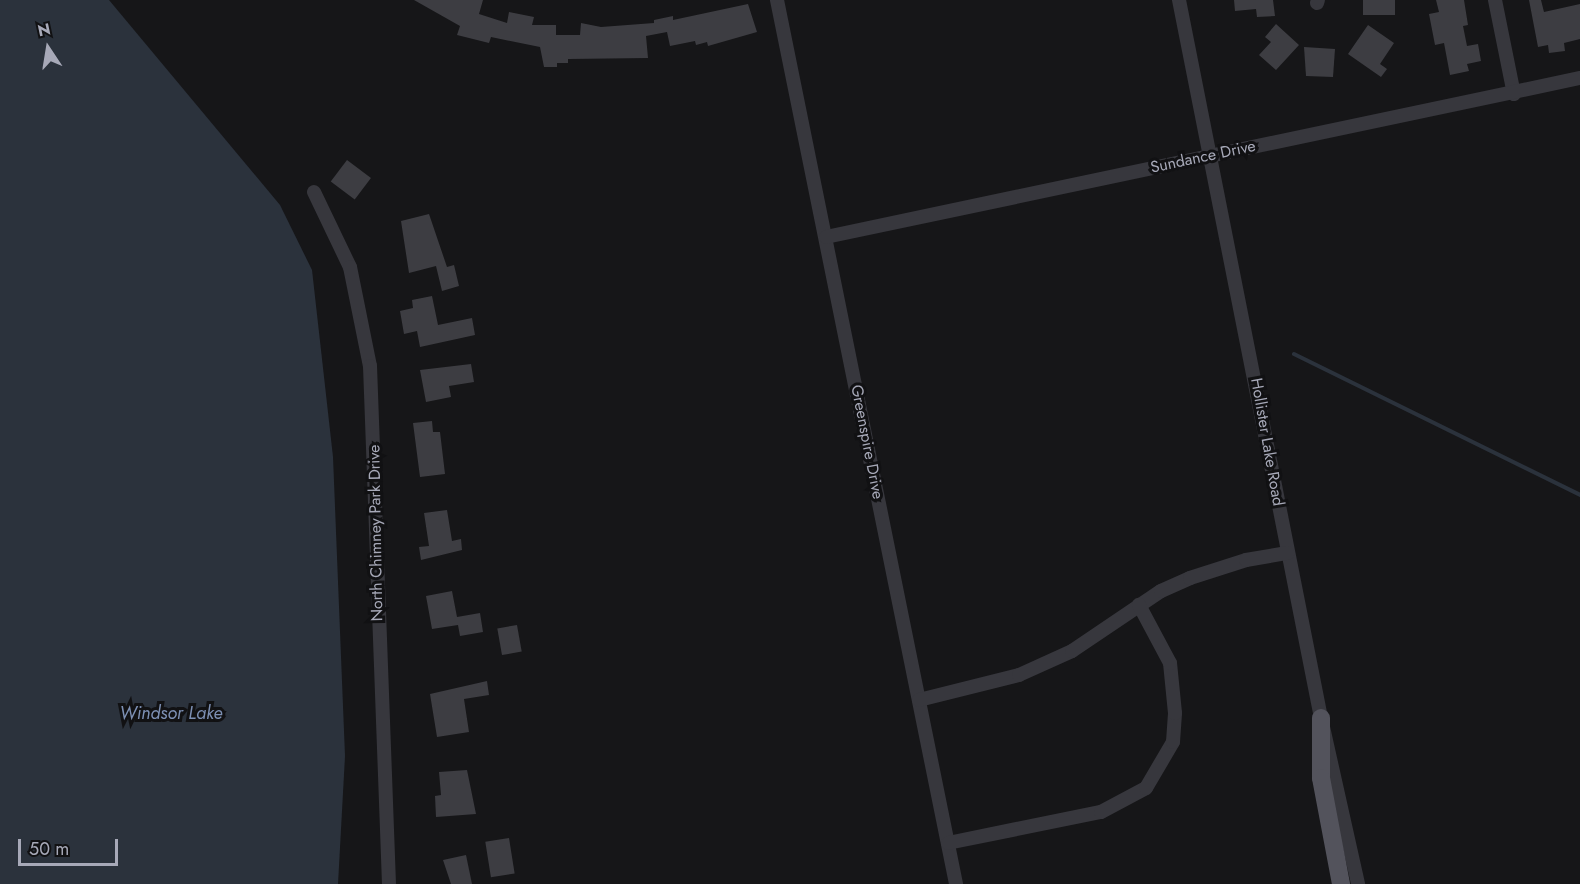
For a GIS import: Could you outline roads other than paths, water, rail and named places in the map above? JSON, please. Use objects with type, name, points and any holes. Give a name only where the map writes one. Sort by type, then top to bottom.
[{"type":"main road","points":[[1320,718],[1321,778],[1341,884]]},
{"type":"street","name":"Greenspire Drive","points":[[777,0],[956,884]]},
{"type":"street","name":"Hollister Lake Road","points":[[1179,0],[1320,718],[1358,884]]},
{"type":"street","points":[[1495,0],[1514,94]]},
{"type":"street","name":"Sundance Drive","points":[[826,237],[1514,94],[1580,78]]},
{"type":"street","name":"North Chimney Park Drive","points":[[314,192],[350,267],[370,366],[389,884]]},
{"type":"street","points":[[919,700],[1019,675],[1072,651],[1139,605],[1190,578],[1246,560],[1287,553]]},
{"type":"street","points":[[948,843],[1101,812],[1146,788],[1173,742],[1175,713],[1170,663],[1139,605]]},
{"type":"water","name":"Windsor Lake","points":[[0,0],[109,0],[280,205],[312,270],[333,457],[345,756],[338,884],[0,884]]},
{"type":"waterway","points":[[1294,354],[1580,495]]}]
